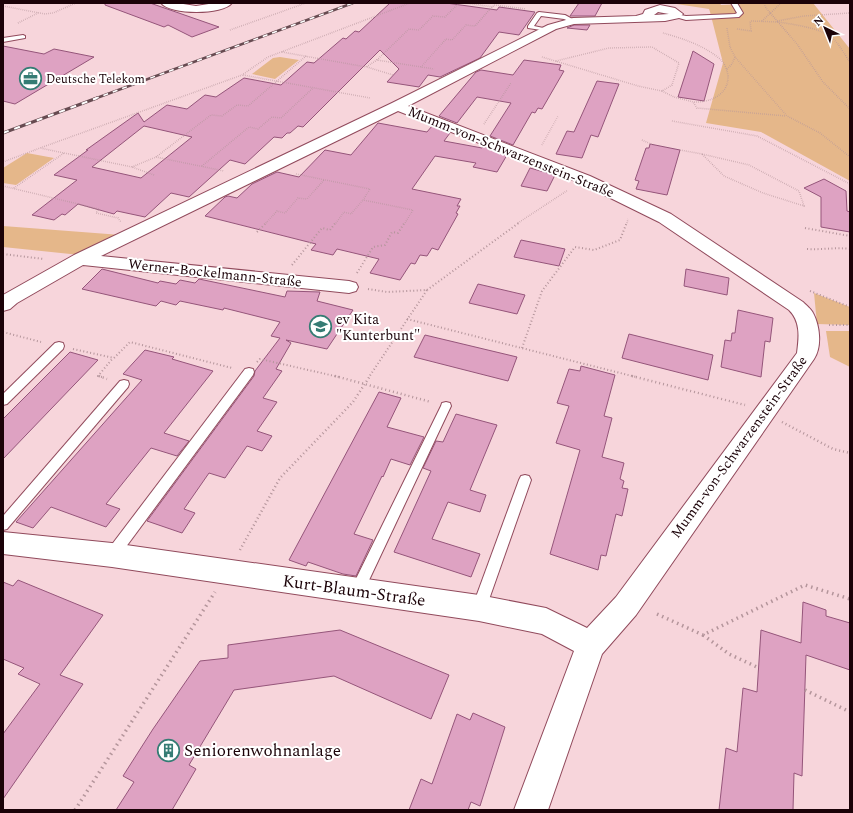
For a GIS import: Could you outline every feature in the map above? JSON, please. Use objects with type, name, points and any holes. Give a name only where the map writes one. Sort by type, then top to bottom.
[{"type":"street","points":[[166,3],[196,11],[206,10],[227,3]]},
{"type":"street","name":"Werner-Bockelmann-Straße","points":[[5,301],[77,261],[397,106],[546,30],[573,21],[676,16]]},
{"type":"street","name":"Mumm-von-Schwarzenstein-Straße","points":[[397,106],[584,179],[665,218],[796,306],[804,314],[810,334],[807,354],[766,413],[698,503],[626,606],[591,645],[531,810]]},
{"type":"street","name":"Werner-Bockelmann-Straße","points":[[77,261],[280,279],[349,287]]},
{"type":"street","name":"Kurt-Blaum-Straße","points":[[3,543],[112,555],[479,608],[546,622],[591,645]]},
{"type":"lane","points":[[676,16],[686,18],[718,18],[737,16],[740,12],[734,3]]},
{"type":"lane","points":[[546,30],[530,26],[539,14],[565,17],[573,21]]},
{"type":"lane","points":[[3,40],[23,37]]},
{"type":"lane","points":[[3,401],[59,346]]},
{"type":"lane","points":[[112,555],[249,372]]},
{"type":"lane","points":[[3,525],[124,384]]},
{"type":"lane","points":[[357,591],[446,406]]},
{"type":"lane","points":[[479,608],[525,480]]},
{"type":"path","points":[[3,6],[39,13],[53,13],[76,3]]},
{"type":"path","points":[[230,30],[306,3]]},
{"type":"path","points":[[3,162],[242,75],[268,57],[410,3]]},
{"type":"path","points":[[366,67],[376,60],[409,29],[419,30],[433,16],[445,17],[459,3]]},
{"type":"path","points":[[764,3],[771,14],[797,44],[823,82],[850,109]]},
{"type":"path","points":[[762,21],[781,3]]},
{"type":"path","points":[[421,67],[446,39],[452,40],[466,25],[475,26],[493,7]]},
{"type":"path","points":[[15,25],[39,13]]},
{"type":"path","points":[[748,21],[778,21],[804,16],[850,13]]},
{"type":"path","points":[[718,18],[724,22],[729,30],[730,47],[735,57],[787,116],[820,133],[850,157]]},
{"type":"path","points":[[778,21],[800,26],[830,36],[840,47],[850,62]]},
{"type":"path","points":[[542,57],[638,86],[662,91],[674,97],[693,102],[703,103],[720,94],[728,85],[727,69],[720,60],[688,41],[661,33]]},
{"type":"path","points":[[556,61],[609,48],[652,47],[679,63],[672,85],[662,91]]},
{"type":"path","points":[[282,52],[383,70],[393,75]]},
{"type":"path","points":[[132,167],[156,157],[211,115],[222,116],[237,105],[248,106],[306,56]]},
{"type":"path","points":[[727,69],[732,64],[735,57]]},
{"type":"path","points":[[376,60],[444,71],[458,75]]},
{"type":"path","points":[[242,75],[370,98]]},
{"type":"path","points":[[475,137],[510,83]]},
{"type":"path","points":[[202,166],[249,128],[258,129],[272,117],[281,118],[313,88]]},
{"type":"path","points":[[693,102],[697,108],[787,116]]},
{"type":"path","points":[[534,160],[558,116]]},
{"type":"path","points":[[672,121],[757,136],[850,184]]},
{"type":"path","points":[[642,140],[653,145]]},
{"type":"path","points":[[40,148],[132,167],[154,175]]},
{"type":"path","points":[[680,150],[702,154],[749,165],[799,192],[804,206],[762,193],[724,176],[702,154]]},
{"type":"path","points":[[14,189],[64,153]]},
{"type":"path","points":[[156,157],[202,166],[250,178]]},
{"type":"path","points":[[271,168],[370,189],[351,214],[344,212],[330,230],[322,228],[280,279]]},
{"type":"path","points":[[257,232],[277,211],[285,213],[298,198],[307,199],[324,179]]},
{"type":"path","points":[[75,810],[228,572],[280,478],[353,402],[364,383],[427,290],[513,226],[584,179]]},
{"type":"path","points":[[3,186],[99,209],[96,213],[118,218],[133,234]]},
{"type":"path","points":[[363,200],[413,210],[398,233],[392,232],[385,245],[373,247],[349,287],[387,292],[427,290]]},
{"type":"path","points":[[522,348],[542,291],[574,248],[594,250],[620,240],[635,203]]},
{"type":"path","points":[[805,228],[850,236]]},
{"type":"path","points":[[807,249],[820,250],[836,247],[850,249]]},
{"type":"path","points":[[3,254],[77,261]]},
{"type":"path","points":[[810,291],[850,307]]},
{"type":"path","points":[[407,319],[752,406],[833,449],[850,453]]},
{"type":"path","points":[[3,332],[114,358]]},
{"type":"path","points":[[124,384],[98,376],[130,342],[249,372],[260,359],[364,383],[446,406]]},
{"type":"path","points":[[703,635],[805,585],[850,599]]},
{"type":"path","points":[[657,614],[703,635],[729,654],[758,668]]},
{"type":"path","points":[[805,690],[850,712]]},
{"type":"shaded area","points":[[670,3],[720,3],[721,5],[742,4],[741,3],[813,3],[850,49],[850,181],[761,132],[706,123],[723,63],[710,12],[709,9]]},
{"type":"shaded area","points":[[280,57],[299,60],[275,79],[252,74],[273,58]]},
{"type":"shaded area","points":[[27,153],[54,158],[16,185],[3,183],[3,168]]},
{"type":"shaded area","points":[[3,226],[121,235],[80,255],[3,247]]},
{"type":"shaded area","points":[[814,293],[850,307],[850,325],[817,324]]},
{"type":"shaded area","points":[[826,331],[850,331],[850,367],[830,357]]},
{"type":"building","points":[[105,3],[150,3],[219,27],[192,37],[168,25],[164,27],[105,5]]},
{"type":"building","points":[[390,3],[446,3],[497,10],[499,7],[535,12],[519,35],[499,32],[480,58],[440,77],[428,75],[419,87],[387,82],[399,69],[380,50],[303,127],[298,126],[282,138],[274,137],[245,164],[230,160],[189,197],[171,193],[145,217],[117,211],[114,214],[78,204],[65,215],[62,214],[54,220],[32,215],[77,180],[54,175],[138,113],[144,122],[167,105],[187,109],[205,95],[216,97],[244,78],[281,85],[307,62],[314,63],[343,38],[346,39],[355,31],[359,32]],"holes":[[[144,126],[192,137],[141,178],[92,167]]]},
{"type":"building","points":[[579,3],[602,3],[595,16],[570,16]]},
{"type":"building","points":[[574,25],[590,25],[587,30],[567,28]]},
{"type":"building","name":"Deutsche Telekom","points":[[3,46],[44,54],[54,49],[94,57],[15,104],[3,101]]},
{"type":"building","points":[[693,51],[714,64],[704,101],[678,97]]},
{"type":"building","points":[[524,60],[561,65],[559,70],[564,71],[542,109],[538,108],[535,113],[532,112],[513,145],[490,136],[511,103],[477,97],[457,123],[439,116],[476,72],[481,70],[513,75]]},
{"type":"building","points":[[597,81],[619,84],[598,137],[591,135],[582,158],[556,154],[567,131],[574,132]]},
{"type":"building","points":[[378,123],[427,132],[432,126],[450,133],[444,141],[482,148],[483,146],[507,155],[497,172],[473,167],[476,163],[435,156],[412,189],[461,199],[457,206],[460,206],[456,213],[458,214],[438,250],[432,248],[427,256],[420,255],[415,264],[411,263],[400,280],[370,273],[379,259],[337,249],[333,255],[311,250],[316,244],[205,216],[225,197],[228,196],[237,198],[252,184],[277,172],[299,177],[325,150],[351,155]]},
{"type":"building","points":[[650,144],[680,150],[667,195],[636,189],[639,181],[635,180],[646,148],[649,148]]},
{"type":"building","points":[[530,168],[555,175],[547,191],[521,186]]},
{"type":"building","points":[[824,179],[846,191],[847,211],[850,212],[850,232],[821,227],[821,197],[804,188]]},
{"type":"building","points":[[521,240],[565,249],[559,266],[514,257]]},
{"type":"building","points":[[102,269],[158,283],[160,281],[176,284],[180,280],[195,283],[199,279],[285,297],[287,291],[320,292],[317,301],[353,310],[327,349],[286,340],[291,343],[276,369],[282,371],[263,398],[277,402],[257,431],[272,436],[262,451],[247,446],[225,478],[209,473],[184,509],[195,513],[182,533],[147,521],[254,376],[255,371],[280,338],[271,336],[280,322],[224,308],[223,310],[180,301],[176,305],[161,301],[156,306],[82,289]]},
{"type":"building","points":[[686,269],[729,278],[727,295],[684,286]]},
{"type":"building","points":[[478,284],[525,295],[517,314],[469,303]]},
{"type":"building","points":[[738,310],[773,318],[770,342],[765,341],[761,377],[721,367],[725,340],[731,341],[732,333],[735,333]]},
{"type":"building","points":[[629,334],[713,355],[708,380],[622,358]]},
{"type":"building","points":[[425,335],[517,357],[508,381],[414,357]]},
{"type":"building","points":[[145,350],[174,357],[172,359],[213,371],[164,433],[189,441],[177,456],[151,448],[106,504],[120,509],[106,527],[51,507],[33,528],[16,522],[142,380],[123,374]]},
{"type":"building","points":[[70,352],[98,360],[3,459],[3,419]]},
{"type":"building","points":[[581,366],[615,375],[604,416],[612,418],[602,457],[624,463],[620,479],[624,481],[622,488],[628,489],[622,516],[616,514],[606,556],[601,555],[598,570],[550,554],[580,450],[556,443],[569,406],[557,403],[569,369],[580,371]]},
{"type":"building","points":[[379,392],[401,398],[387,427],[424,437],[410,465],[391,459],[383,477],[382,476],[354,534],[373,540],[356,576],[343,574],[308,562],[306,566],[289,560]]},
{"type":"building","points":[[456,414],[497,425],[470,490],[486,495],[480,512],[448,502],[432,539],[480,554],[471,577],[394,552],[431,471],[423,468],[436,441],[443,442]]},
{"type":"building","points":[[18,580],[103,615],[60,675],[83,684],[3,799],[3,734],[40,684],[18,674],[24,668],[3,659],[3,582],[13,586]]},
{"type":"building","points":[[803,602],[826,610],[826,616],[850,623],[850,670],[806,655],[802,776],[794,773],[793,810],[719,810],[726,748],[737,752],[743,688],[757,692],[761,630],[801,643]]},
{"type":"building","points":[[340,630],[449,675],[431,719],[334,676],[234,690],[189,765],[196,769],[172,810],[116,810],[134,782],[123,776],[153,729],[200,661],[228,658],[228,645]]},
{"type":"building","points":[[473,713],[505,727],[480,806],[471,802],[468,810],[409,810],[421,779],[432,784],[457,714],[470,720]]},
{"type":"railway","points":[[94,99],[353,3]]},
{"type":"railway","points":[[3,133],[97,98]]},
{"type":"place","name":"Deutsche Telekom","points":[[30,79]]},
{"type":"place","name":"ev Kita \"Kunterbunt\"","points":[[320,327]]},
{"type":"place","name":"Seniorenwohnanlage","points":[[169,751]]}]
